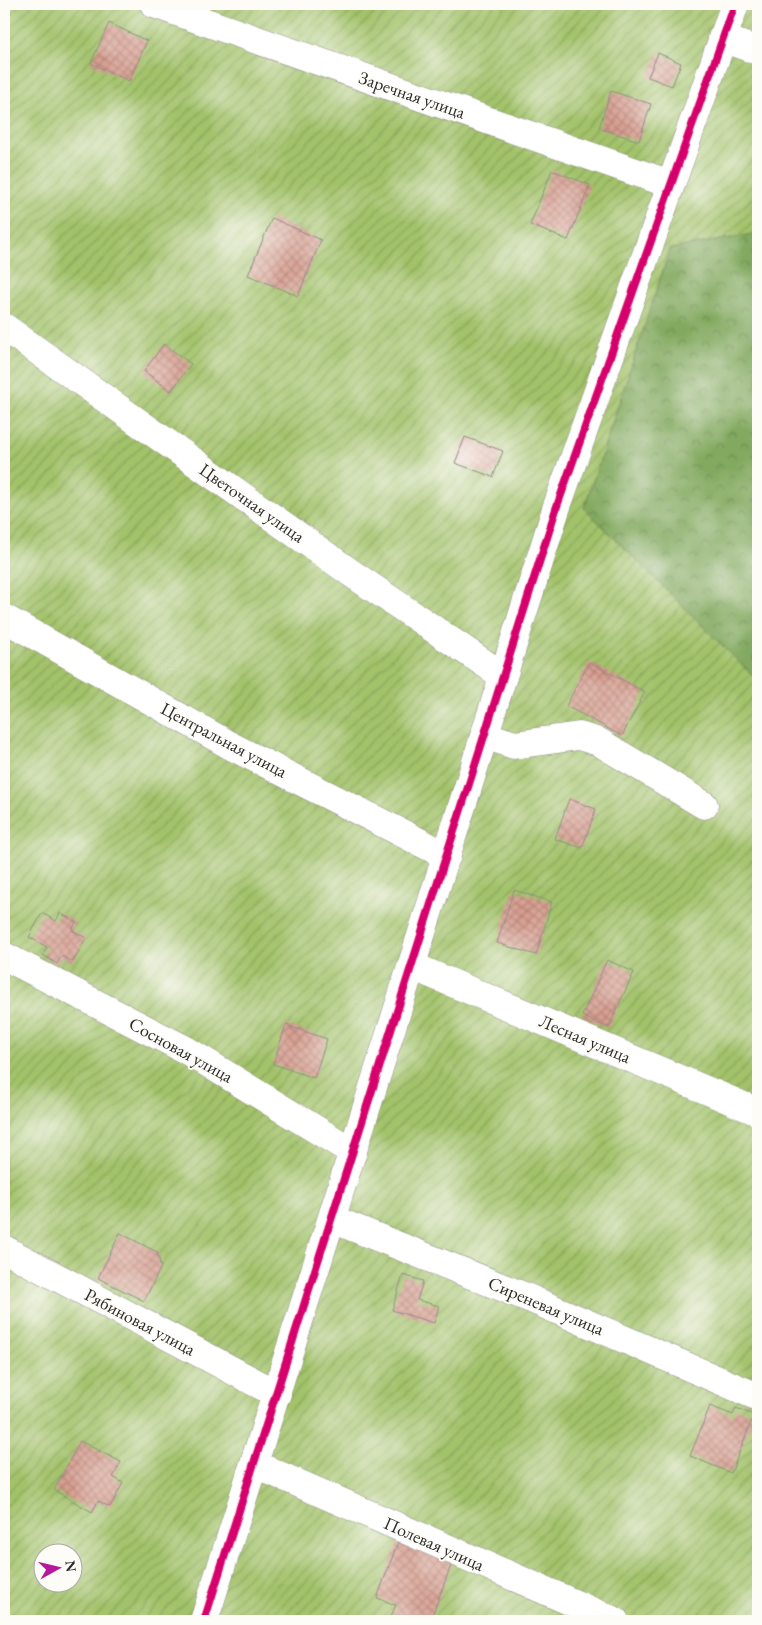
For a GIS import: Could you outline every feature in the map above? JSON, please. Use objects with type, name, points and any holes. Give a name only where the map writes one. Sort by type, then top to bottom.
[{"type":"street","name":"Заречная улица","points":[[154,4],[670,184]]},
{"type":"street","points":[[204,1621],[556,509],[735,4]]},
{"type":"street","points":[[722,38],[758,51]]},
{"type":"street","name":"Цветочная улица","points":[[4,327],[351,573],[503,676]]},
{"type":"street","name":"Центральная улица","points":[[4,618],[233,747],[447,856]]},
{"type":"street","points":[[485,735],[514,745],[579,736],[599,742],[704,805]]},
{"type":"street","name":"Сосновая улица","points":[[4,956],[186,1050],[353,1152]]},
{"type":"street","name":"Лесная улица","points":[[412,966],[758,1112]]},
{"type":"street","name":"Сиреневая улица","points":[[332,1219],[531,1299],[758,1397]]},
{"type":"street","name":"Рябиновая улица","points":[[4,1249],[277,1394]]},
{"type":"street","name":"Полевая улица","points":[[254,1464],[615,1621]]},
{"type":"green space","points":[[4,4],[758,4],[758,233],[670,249],[584,508],[758,681],[758,1621],[4,1621]]},
{"type":"green space","points":[[758,233],[758,818],[584,508],[670,249]]},
{"type":"building","points":[[109,23],[147,41],[129,81],[91,63]]},
{"type":"building","points":[[658,53],[681,63],[672,86],[648,77]]},
{"type":"building","points":[[611,91],[651,104],[639,141],[599,128]]},
{"type":"building","points":[[552,170],[590,185],[568,240],[530,225]]},
{"type":"building","points":[[272,218],[321,240],[298,296],[248,275]]},
{"type":"building","points":[[164,344],[191,364],[171,391],[144,371]]},
{"type":"building","points":[[465,437],[503,451],[493,477],[455,463]]},
{"type":"building","points":[[589,662],[645,692],[622,736],[566,706]]},
{"type":"building","points":[[569,799],[596,809],[582,848],[555,839]]},
{"type":"building","points":[[514,890],[552,902],[536,955],[497,943]]},
{"type":"building","points":[[42,913],[56,921],[60,913],[76,922],[72,930],[86,938],[73,962],[61,956],[57,964],[43,955],[47,947],[29,937]]},
{"type":"building","points":[[607,960],[634,972],[608,1028],[582,1016]]},
{"type":"building","points":[[286,1025],[327,1039],[314,1078],[273,1064]]},
{"type":"building","points":[[120,1233],[157,1252],[161,1267],[144,1301],[98,1278]]},
{"type":"building","points":[[403,1275],[423,1281],[417,1300],[439,1306],[434,1323],[392,1310]]},
{"type":"building","points":[[710,1406],[733,1415],[736,1408],[754,1415],[731,1473],[690,1456]]},
{"type":"building","points":[[80,1441],[121,1462],[113,1477],[123,1483],[110,1507],[98,1501],[92,1512],[54,1490]]},
{"type":"building","points":[[398,1542],[452,1563],[430,1621],[389,1621],[396,1605],[377,1598]]},
{"type":"cycle path","points":[[204,1621],[556,509],[735,4]]}]
